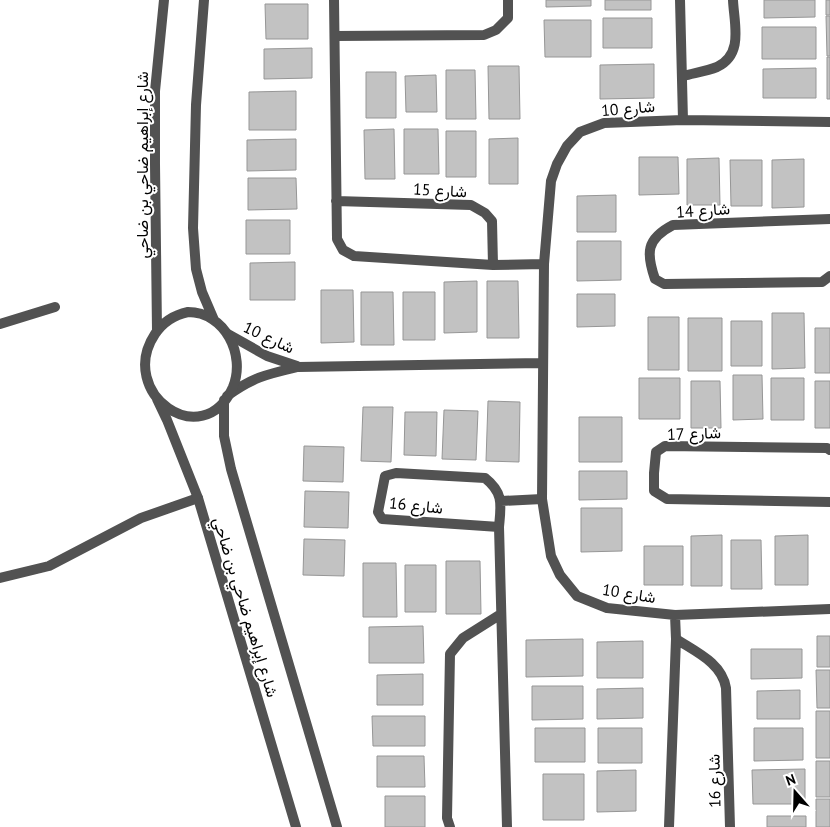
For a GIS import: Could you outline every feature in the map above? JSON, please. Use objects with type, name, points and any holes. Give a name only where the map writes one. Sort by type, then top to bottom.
[{"type":"street","name":"شارع إبراهيم ضاحي بن ضاحي","points":[[157,330],[156,91],[164,0]]},
{"type":"street","points":[[204,0],[196,105],[193,228],[196,269],[202,292],[214,320]]},
{"type":"street","points":[[334,0],[337,239],[343,250],[354,256],[494,266],[544,264]]},
{"type":"street","points":[[335,36],[484,35],[496,30],[508,18],[508,0]]},
{"type":"street","points":[[680,0],[683,120]]},
{"type":"street","points":[[683,76],[717,67],[730,59],[735,49],[733,0]]},
{"type":"street","name":"شارع 10","points":[[830,122],[683,120],[604,123],[580,132],[567,146],[557,164],[551,181],[544,264],[542,499],[551,556],[560,575],[577,596],[607,608],[674,615],[830,609]]},
{"type":"street","name":"شارع 15","points":[[336,201],[471,205],[486,214],[492,221],[494,266]]},
{"type":"street","name":"شارع 14","points":[[830,219],[673,225],[661,231],[652,240],[648,255],[655,279],[664,284],[822,282],[830,276]]},
{"type":"street","points":[[0,324],[55,307]]},
{"type":"street","points":[[197,312],[214,320],[228,334],[236,351],[236,379],[226,398],[214,410],[188,418],[171,411],[157,399],[148,382],[145,364],[148,346],[157,330],[179,314],[197,312]]},
{"type":"street","name":"شارع 10","points":[[228,334],[267,356],[298,366]]},
{"type":"street","name":"شارع 10","points":[[226,398],[244,384],[259,377],[298,366],[543,363]]},
{"type":"street","name":"شارع إبراهيم ضاحي بن ضاحي","points":[[226,398],[224,436],[230,469],[337,827]]},
{"type":"street","name":"شارع إبراهيم ضاحي بن ضاحي","points":[[157,399],[168,420],[198,498],[296,827]]},
{"type":"street","name":"شارع 17","points":[[830,450],[828,448],[665,446],[656,452],[654,473],[654,491],[667,499],[830,502]]},
{"type":"street","name":"شارع 16","points":[[499,527],[382,519],[378,512],[385,476],[396,473],[485,478],[493,484],[501,501]]},
{"type":"street","points":[[0,578],[48,566],[141,518],[198,498]]},
{"type":"street","points":[[506,827],[499,527],[501,501],[542,499]]},
{"type":"street","points":[[450,827],[446,818],[450,654],[463,638],[501,614]]},
{"type":"street","points":[[669,827],[676,639],[674,615]]},
{"type":"street","name":"شارع 16","points":[[676,639],[719,668],[725,678],[730,827]]},
{"type":"building","points":[[546,0],[591,0],[591,6],[546,7]]},
{"type":"building","points":[[605,0],[651,0],[651,10],[605,10]]},
{"type":"building","points":[[764,0],[815,0],[815,17],[764,18]]},
{"type":"building","points":[[826,0],[830,0],[830,15],[826,15]]},
{"type":"building","points":[[265,4],[308,4],[308,39],[266,39]]},
{"type":"building","points":[[826,16],[830,16],[830,56],[827,56]]},
{"type":"building","points":[[603,18],[652,18],[652,48],[603,48]]},
{"type":"building","points":[[544,20],[591,20],[591,57],[545,57]]},
{"type":"building","points":[[762,27],[816,27],[816,59],[762,59]]},
{"type":"building","points":[[312,48],[312,78],[264,79],[264,49]]},
{"type":"building","points":[[827,57],[830,57],[830,99],[827,99]]},
{"type":"building","points":[[654,64],[654,98],[600,99],[600,65]]},
{"type":"building","points":[[488,66],[519,66],[520,119],[489,119]]},
{"type":"building","points":[[816,68],[816,98],[763,98],[763,69]]},
{"type":"building","points":[[446,70],[475,70],[476,119],[446,119]]},
{"type":"building","points":[[366,72],[396,72],[396,118],[366,118]]},
{"type":"building","points":[[436,75],[437,112],[406,112],[405,76]]},
{"type":"building","points":[[296,91],[296,130],[249,130],[249,92]]},
{"type":"building","points":[[394,129],[395,179],[365,179],[364,130]]},
{"type":"building","points":[[404,129],[438,129],[439,174],[404,174]]},
{"type":"building","points":[[446,131],[476,131],[476,177],[446,177]]},
{"type":"building","points":[[518,138],[518,184],[489,184],[489,139]]},
{"type":"building","points":[[296,139],[296,170],[247,171],[247,140]]},
{"type":"building","points":[[639,157],[678,157],[679,194],[639,195]]},
{"type":"building","points":[[719,158],[720,205],[687,205],[687,159]]},
{"type":"building","points":[[804,159],[804,207],[772,208],[772,160]]},
{"type":"building","points":[[730,160],[762,160],[762,206],[731,206]]},
{"type":"building","points":[[248,178],[296,178],[297,209],[248,210]]},
{"type":"building","points":[[616,195],[616,232],[577,232],[577,196]]},
{"type":"building","points":[[246,220],[290,220],[290,254],[246,254]]},
{"type":"building","points":[[577,241],[621,241],[621,280],[577,281]]},
{"type":"building","points":[[295,262],[295,300],[250,300],[250,263]]},
{"type":"building","points":[[477,281],[477,332],[444,333],[444,282]]},
{"type":"building","points":[[487,281],[518,281],[519,338],[487,338]]},
{"type":"building","points":[[321,290],[353,290],[354,342],[321,343]]},
{"type":"building","points":[[361,292],[393,292],[394,345],[361,345]]},
{"type":"building","points":[[403,292],[435,292],[435,340],[403,340]]},
{"type":"building","points":[[577,294],[615,294],[615,326],[577,327]]},
{"type":"building","points":[[772,313],[804,313],[805,368],[772,369]]},
{"type":"building","points":[[648,317],[679,317],[679,370],[648,370]]},
{"type":"building","points":[[688,318],[722,318],[722,371],[688,371]]},
{"type":"building","points":[[731,321],[762,321],[762,366],[731,366]]},
{"type":"building","points":[[815,328],[830,328],[830,373],[815,373]]},
{"type":"building","points":[[733,375],[762,375],[763,419],[733,420]]},
{"type":"building","points":[[639,378],[680,378],[680,419],[639,419]]},
{"type":"building","points":[[771,378],[804,378],[804,420],[771,420]]},
{"type":"building","points":[[691,381],[720,381],[721,428],[691,428]]},
{"type":"building","points":[[815,381],[830,381],[830,428],[815,428]]},
{"type":"building","points":[[488,401],[520,402],[519,462],[486,461]]},
{"type":"building","points":[[363,407],[393,407],[391,462],[361,461]]},
{"type":"building","points":[[444,410],[478,411],[476,460],[442,459]]},
{"type":"building","points":[[405,412],[437,412],[436,456],[404,455]]},
{"type":"building","points":[[579,417],[622,417],[622,462],[579,462]]},
{"type":"building","points":[[304,446],[344,447],[343,482],[303,481]]},
{"type":"building","points":[[579,471],[627,471],[627,499],[579,500]]},
{"type":"building","points":[[305,491],[349,492],[348,528],[304,527]]},
{"type":"building","points":[[581,508],[622,508],[622,551],[581,552]]},
{"type":"building","points":[[722,535],[722,586],[691,586],[691,536]]},
{"type":"building","points":[[808,535],[808,585],[775,585],[775,536]]},
{"type":"building","points":[[304,539],[345,540],[344,576],[303,575]]},
{"type":"building","points":[[731,540],[761,540],[762,589],[731,589]]},
{"type":"building","points":[[644,546],[683,546],[683,585],[644,585]]},
{"type":"building","points":[[446,561],[480,561],[481,614],[446,614]]},
{"type":"building","points":[[363,563],[396,563],[397,617],[363,617]]},
{"type":"building","points":[[405,565],[436,565],[436,612],[405,612]]},
{"type":"building","points":[[423,626],[424,663],[369,663],[369,627]]},
{"type":"building","points":[[817,636],[830,636],[830,667],[817,667]]},
{"type":"building","points":[[583,639],[583,676],[526,677],[526,640]]},
{"type":"building","points":[[643,641],[643,678],[597,678],[597,642]]},
{"type":"building","points":[[751,649],[802,649],[802,678],[751,679]]},
{"type":"building","points":[[816,670],[830,670],[830,708],[817,708]]},
{"type":"building","points":[[423,674],[423,705],[377,705],[377,675]]},
{"type":"building","points":[[532,686],[583,686],[583,719],[532,720]]},
{"type":"building","points":[[643,688],[643,718],[597,719],[597,689]]},
{"type":"building","points":[[800,690],[800,719],[757,719],[757,691]]},
{"type":"building","points":[[816,711],[830,711],[830,758],[816,758]]},
{"type":"building","points":[[372,716],[425,716],[425,746],[373,746]]},
{"type":"building","points":[[535,728],[585,728],[585,762],[535,762]]},
{"type":"building","points":[[598,728],[642,728],[642,763],[598,763]]},
{"type":"building","points":[[754,728],[803,728],[803,760],[754,761]]},
{"type":"building","points":[[377,756],[424,756],[425,787],[377,787]]},
{"type":"building","points":[[816,761],[830,761],[830,797],[816,797]]},
{"type":"building","points":[[805,769],[805,804],[753,804],[752,770]]},
{"type":"building","points":[[636,770],[636,811],[597,812],[597,771]]},
{"type":"building","points":[[543,774],[584,774],[584,820],[543,820]]},
{"type":"building","points":[[385,796],[425,796],[425,827],[385,827]]},
{"type":"building","points":[[816,799],[830,799],[830,827],[816,827]]},
{"type":"building","points":[[767,816],[806,816],[806,827],[767,827]]}]
